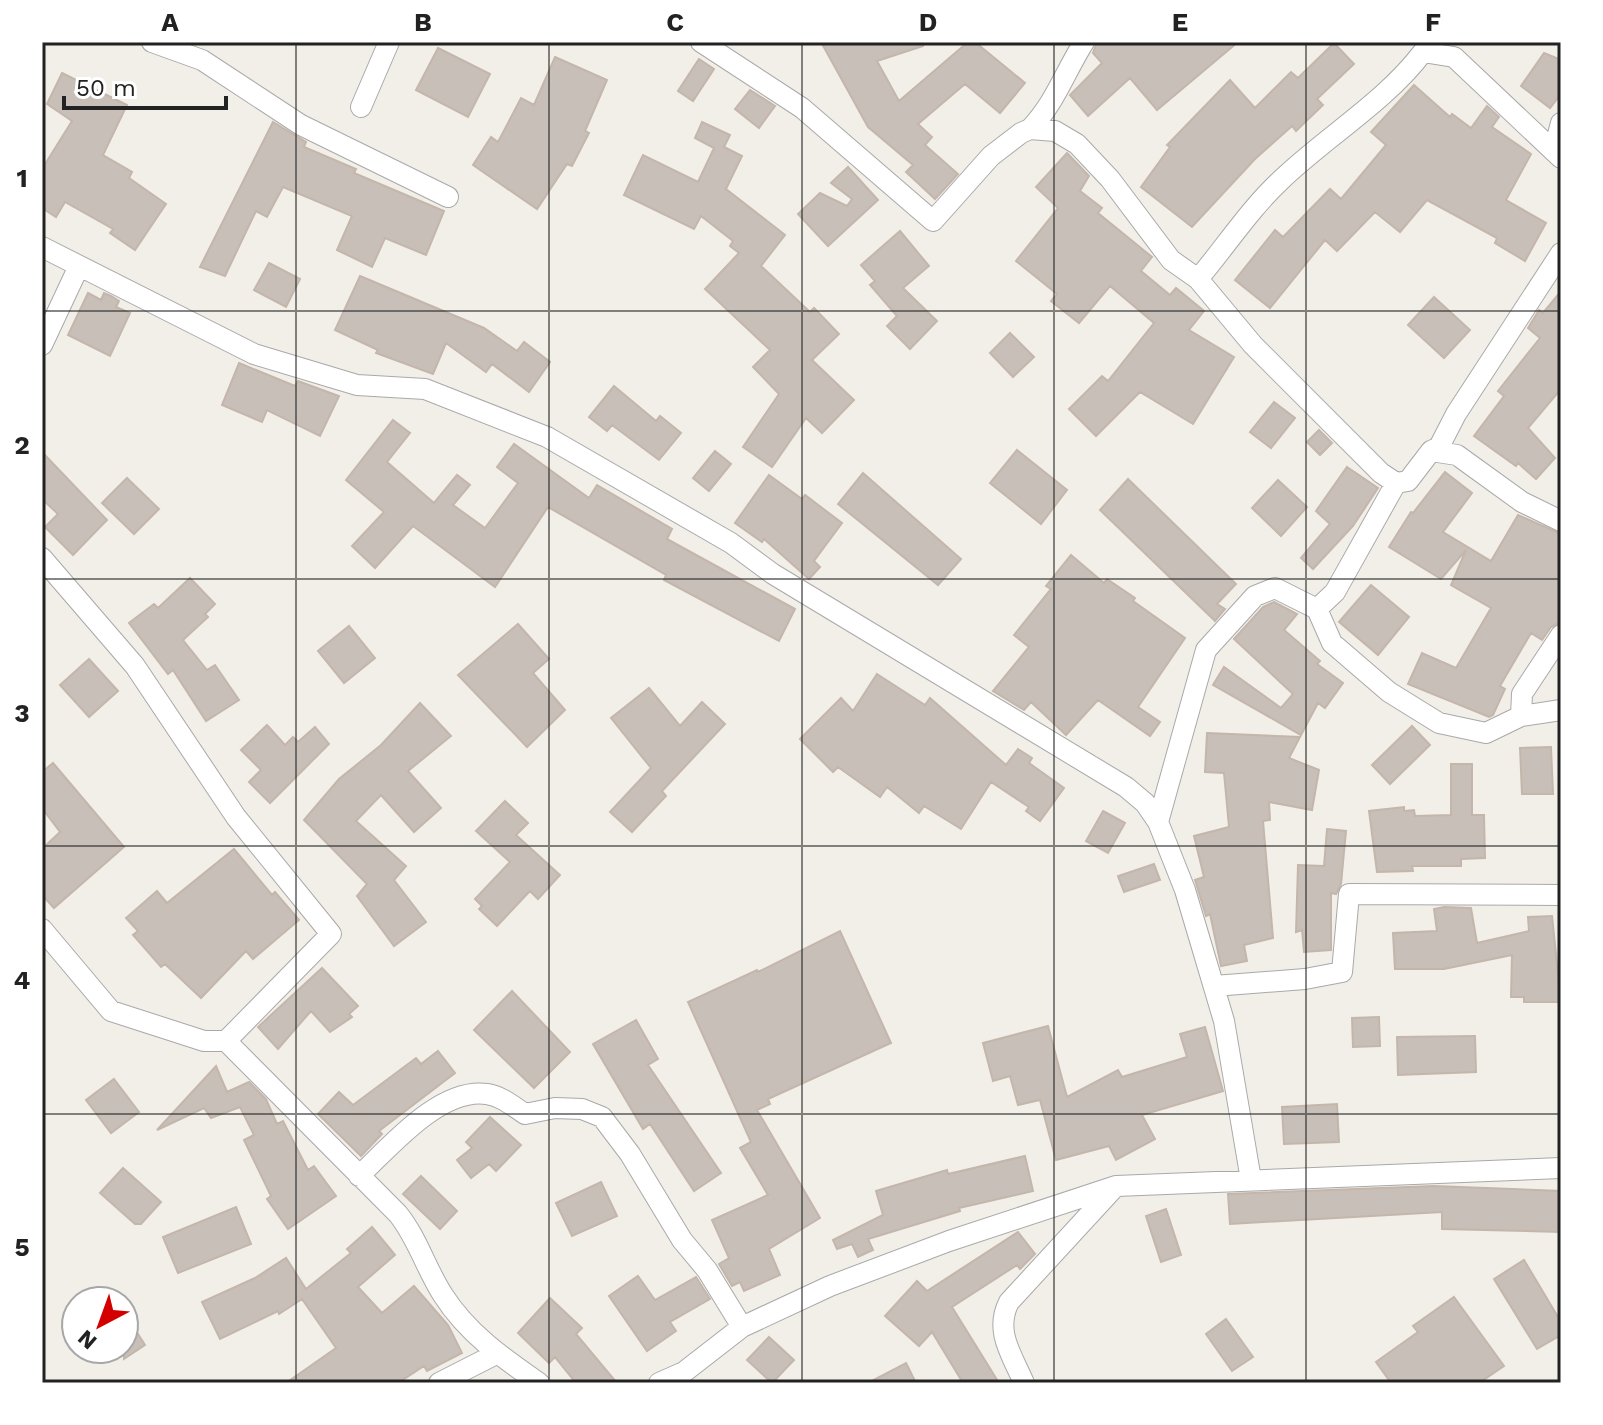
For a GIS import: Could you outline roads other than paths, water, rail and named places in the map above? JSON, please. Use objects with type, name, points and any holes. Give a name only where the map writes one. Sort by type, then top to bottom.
[{"type":"street","points":[[152,42],[202,60],[301,125],[448,197]]},
{"type":"street","points":[[361,107],[389,42]]},
{"type":"street","points":[[701,42],[802,108],[933,221],[991,156],[1030,129],[1050,108],[1066,69],[1084,42]]},
{"type":"street","points":[[1198,279],[1247,214],[1282,179],[1402,80],[1423,52],[1454,57],[1557,153]]},
{"type":"street","points":[[1557,153],[1561,123]]},
{"type":"street","points":[[1030,129],[1055,131],[1077,144],[1110,179],[1171,260],[1198,279],[1253,345],[1371,464],[1396,483],[1408,481],[1431,451],[1439,447],[1456,414],[1561,253]]},
{"type":"street","points":[[42,247],[254,354],[357,385],[425,389],[547,437],[731,543],[773,574],[1126,787],[1145,803],[1158,822],[1185,890],[1227,1034],[1251,1180]]},
{"type":"street","points":[[42,345],[79,266]]},
{"type":"street","points":[[1431,451],[1457,455],[1522,502],[1561,521]]},
{"type":"street","points":[[1317,609],[1335,592],[1396,483]]},
{"type":"street","points":[[42,558],[135,666],[236,817],[331,934],[226,1041]]},
{"type":"street","points":[[1158,822],[1206,650],[1255,596],[1275,588],[1317,609],[1332,643],[1389,692],[1439,723],[1486,733],[1521,716],[1561,710]]},
{"type":"street","points":[[1521,716],[1522,694],[1561,635]]},
{"type":"street","points":[[1214,986],[1305,979],[1342,972],[1349,894],[1561,895]]},
{"type":"street","points":[[42,929],[111,1011],[204,1041],[226,1041],[398,1214],[414,1235],[442,1294],[461,1320],[496,1354],[539,1383]]},
{"type":"street","points":[[359,1176],[396,1136],[449,1101],[482,1093],[498,1096],[525,1114],[555,1108],[592,1112],[612,1129],[630,1154],[682,1240],[707,1270],[742,1327]]},
{"type":"street","points":[[659,1383],[684,1372],[742,1327],[845,1280],[949,1241],[1116,1186],[1561,1168]]},
{"type":"street","points":[[1024,1383],[1000,1329],[1002,1316],[1009,1302],[1116,1186]]},
{"type":"street","points":[[439,1383],[496,1354]]}]
